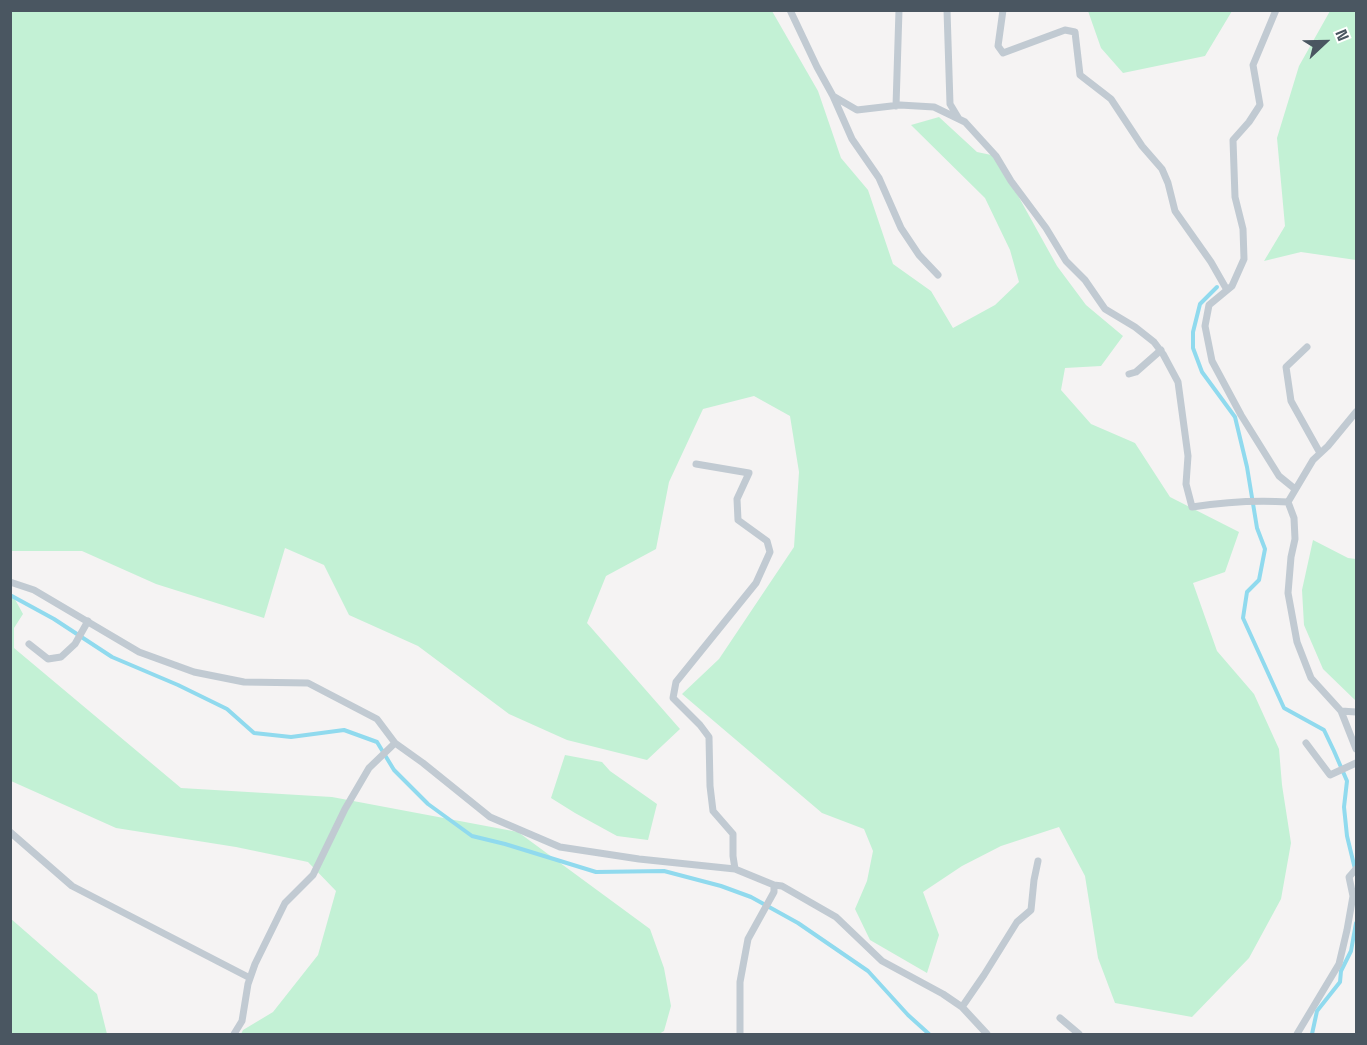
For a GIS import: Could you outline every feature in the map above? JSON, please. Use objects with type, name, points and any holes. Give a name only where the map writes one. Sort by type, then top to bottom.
[{"type":"lane","points":[[790,10],[852,139],[879,178],[902,228],[919,255],[938,275]]},
{"type":"lane","points":[[896,106],[899,10]]},
{"type":"lane","points":[[947,10],[951,104],[959,119]]},
{"type":"lane","points":[[1003,10],[998,46],[1003,53],[1065,30],[1075,32],[1080,75],[1111,99],[1142,146],[1162,169],[1175,211],[1211,262],[1227,290]]},
{"type":"lane","points":[[1276,10],[1253,65],[1260,105],[1233,140],[1235,197],[1243,230],[1244,259],[1232,286],[1209,304],[1205,326],[1212,361],[1241,415],[1279,476],[1295,489]]},
{"type":"lane","points":[[833,96],[857,110],[896,106],[934,107],[965,122],[996,156],[1066,261],[1085,280],[1105,309],[1135,327],[1161,350],[1178,382],[1188,456],[1186,484],[1192,507],[1248,501],[1288,502]]},
{"type":"lane","points":[[1307,347],[1286,368],[1291,400],[1320,453]]},
{"type":"lane","points":[[1129,374],[1136,372],[1161,350]]},
{"type":"lane","points":[[1356,412],[1328,446],[1313,460],[1288,502],[1294,518],[1295,539],[1288,593],[1297,642],[1311,678],[1341,711],[1356,749]]},
{"type":"lane","points":[[696,464],[749,473],[737,499],[738,520],[767,541],[770,552],[756,583],[676,682],[673,698],[709,737],[713,811],[733,834],[735,869]]},
{"type":"lane","points":[[10,582],[34,590],[139,652],[194,672],[244,682],[308,683],[377,719],[392,745],[423,763],[490,817],[560,847],[649,861],[735,869],[774,889]]},
{"type":"lane","points":[[29,644],[48,659],[61,657],[76,643],[88,621]]},
{"type":"lane","points":[[1341,711],[1356,712]]},
{"type":"lane","points":[[1306,743],[1330,775],[1356,763]]},
{"type":"lane","points":[[234,1035],[242,1021],[255,964],[285,903],[313,875],[345,809],[369,768],[392,745]]},
{"type":"lane","points":[[10,832],[72,886],[250,978]]},
{"type":"lane","points":[[962,1007],[1017,922],[1031,910],[1038,861]]},
{"type":"lane","points":[[1297,1035],[1339,964],[1353,896],[1348,877],[1354,872]]},
{"type":"lane","points":[[740,1035],[740,982],[748,939],[774,889],[782,886],[836,917],[882,961],[962,1007],[987,1035]]},
{"type":"lane","points":[[1060,1018],[1079,1035]]},
{"type":"green space","points":[[1088,10],[1232,11],[1205,56],[1123,73],[1101,48]]},
{"type":"green space","points":[[10,11],[772,11],[818,91],[841,158],[868,190],[893,264],[931,291],[953,328],[995,305],[1019,282],[1010,250],[985,198],[911,125],[939,117],[977,152],[996,156],[1057,266],[1086,305],[1123,336],[1101,366],[1065,368],[1061,390],[1091,424],[1135,443],[1170,497],[1239,532],[1225,572],[1193,583],[1217,651],[1254,694],[1279,749],[1291,843],[1281,899],[1249,958],[1192,1017],[1115,1003],[1098,958],[1085,876],[1059,827],[1001,846],[962,866],[923,892],[939,935],[927,973],[870,940],[855,909],[867,881],[873,851],[864,829],[822,813],[682,694],[719,659],[794,547],[799,472],[790,416],[754,396],[703,409],[669,482],[656,549],[606,576],[587,623],[680,729],[647,760],[567,740],[509,714],[418,646],[349,615],[324,565],[285,548],[264,618],[156,584],[82,551],[11,551]]},
{"type":"green space","points":[[1330,11],[1356,11],[1356,260],[1301,252],[1264,261],[1285,226],[1277,138],[1299,66]]},
{"type":"green space","points":[[1313,540],[1348,558],[1356,559],[1356,701],[1323,669],[1304,625],[1302,590]]},
{"type":"green space","points":[[11,592],[23,614],[14,628],[14,648],[181,788],[332,797],[518,832],[650,929],[664,968],[671,1006],[664,1031],[659,1034],[241,1034],[243,1030],[273,1012],[318,955],[336,891],[308,862],[236,847],[116,828],[11,781]]},
{"type":"green space","points":[[565,755],[602,762],[610,771],[657,804],[648,840],[617,836],[551,798]]},
{"type":"green space","points":[[10,918],[97,994],[107,1034],[11,1034]]},
{"type":"waterway","points":[[1217,287],[1200,304],[1193,332],[1193,348],[1202,372],[1235,417],[1247,467],[1257,528],[1265,549],[1259,580],[1247,592],[1243,618],[1284,708],[1324,730],[1334,751],[1347,781],[1344,807],[1347,836],[1355,869]]},
{"type":"waterway","points":[[10,595],[54,619],[112,657],[227,709],[254,733],[291,737],[344,730],[377,742],[394,770],[428,804],[472,836],[596,872],[664,871],[721,886],[751,897],[798,923],[868,971],[908,1015],[929,1034]]},
{"type":"waterway","points":[[1312,1034],[1317,1011],[1340,982],[1341,971],[1351,951],[1356,923]]}]
